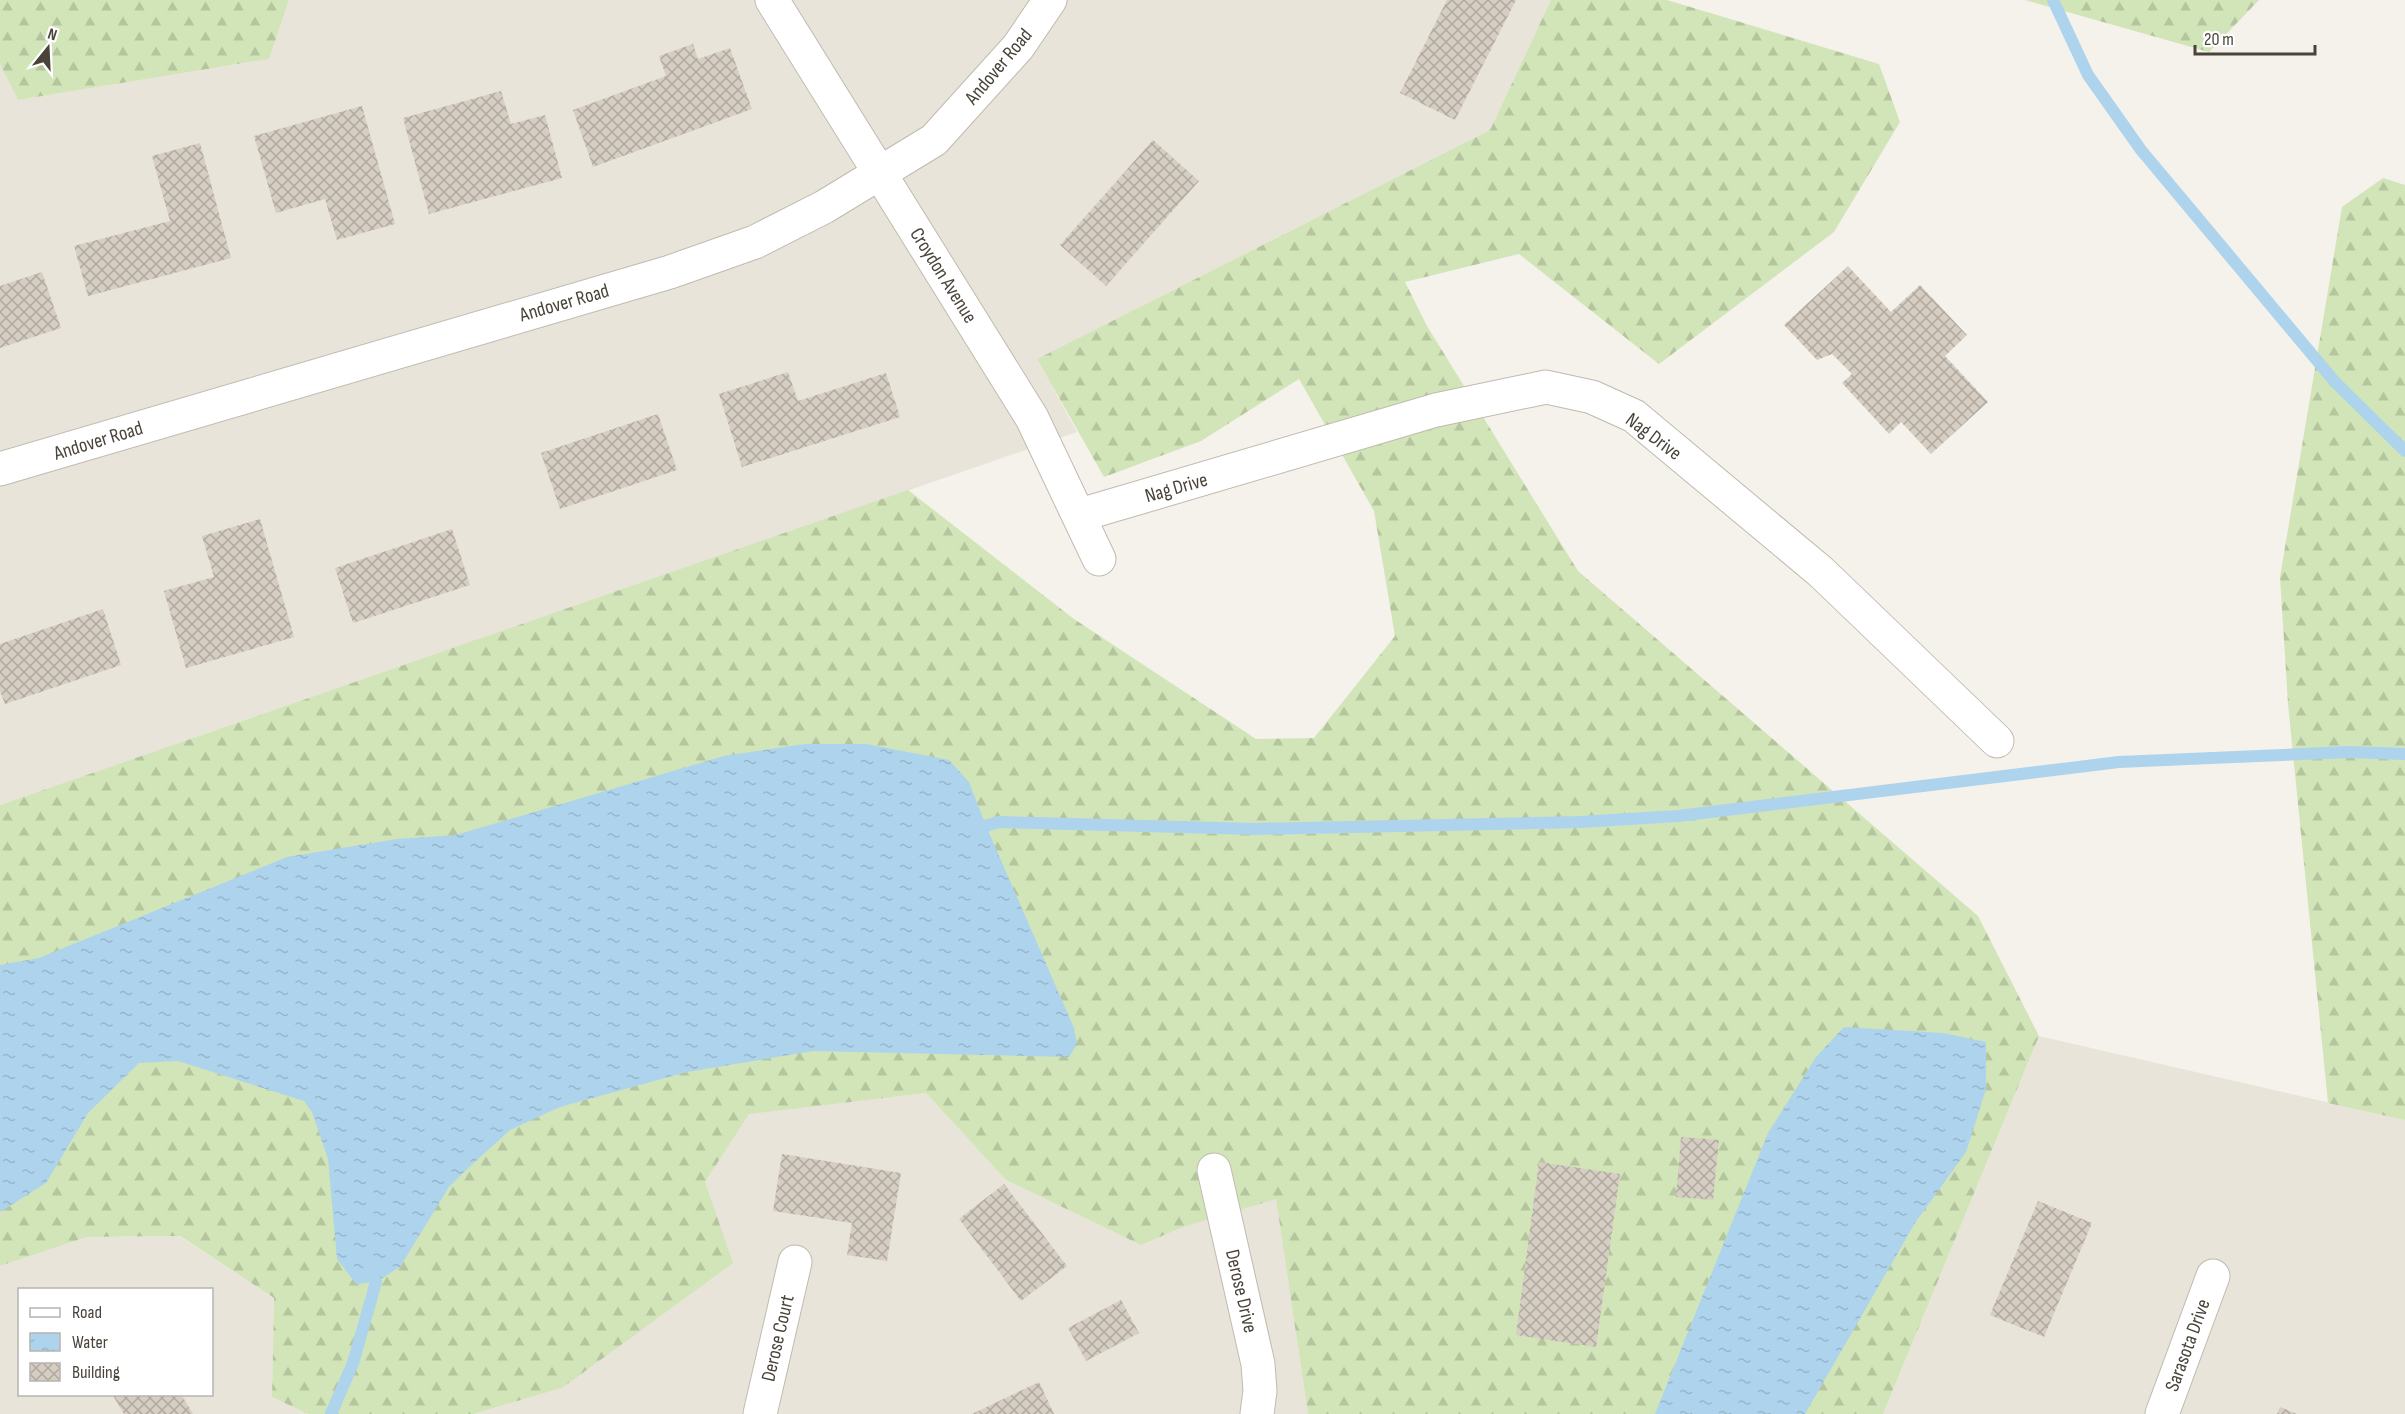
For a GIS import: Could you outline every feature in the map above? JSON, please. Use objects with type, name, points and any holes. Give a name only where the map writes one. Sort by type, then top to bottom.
[{"type":"street","name":"Croydon Avenue","points":[[772,0],[1032,418],[1099,559]]},
{"type":"street","name":"Andover Road","points":[[0,470],[670,272],[755,242],[824,207],[934,140],[1018,47],[1050,0]]},
{"type":"street","name":"Nag Drive","points":[[1080,515],[1436,410],[1546,387],[1592,398],[1634,416],[1821,572],[1997,741]]},
{"type":"street","name":"Derose Drive","points":[[1214,1170],[1258,1364],[1260,1391],[1257,1414]]},
{"type":"street","name":"Derose Court","points":[[760,1414],[795,1262]]},
{"type":"street","name":"Sarasota Drive","points":[[2162,1414],[2213,1276]]},
{"type":"shaded area","points":[[289,0],[1551,0],[1490,130],[1037,359],[1077,432],[0,805],[0,64],[18,100],[269,59]]},
{"type":"shaded area","points":[[2039,1036],[2405,1120],[2405,1414],[1883,1414]]},
{"type":"shaded area","points":[[926,1093],[1006,1180],[1141,1245],[1183,1227],[1276,1198],[1308,1414],[473,1414],[562,1388],[705,1182],[749,1113]]},
{"type":"shaded area","points":[[179,1236],[274,1298],[272,1397],[308,1414],[0,1414],[0,1266],[87,1237]]},
{"type":"green space","points":[[0,0],[289,0],[269,59],[18,100],[0,64]]},
{"type":"green space","points":[[1551,0],[1667,0],[1879,64],[1900,122],[1834,232],[1659,364],[1519,254],[1405,282],[1427,326],[1578,571],[1978,916],[2039,1036],[1883,1414],[1308,1414],[1276,1199],[1183,1227],[1141,1245],[1006,1180],[926,1093],[749,1114],[705,1182],[733,1263],[562,1388],[473,1414],[308,1414],[272,1397],[274,1298],[180,1236],[87,1237],[0,1266],[0,805],[908,490],[1074,619],[1256,739],[1314,738],[1395,636],[1374,511],[1299,379],[1201,441],[1104,477],[1037,359],[1490,130]]},
{"type":"green space","points":[[2025,0],[2259,0],[2209,52]]},
{"type":"green space","points":[[2383,178],[2405,185],[2405,1120],[2328,1103],[2288,704],[2280,577],[2342,207]]},
{"type":"water","points":[[805,744],[866,744],[949,760],[969,782],[1074,1028],[1077,1044],[1069,1057],[813,1051],[687,1072],[560,1107],[510,1130],[449,1187],[400,1267],[376,1282],[356,1284],[337,1259],[328,1159],[312,1112],[304,1101],[178,1061],[139,1063],[88,1113],[46,1183],[0,1212],[0,965],[39,958],[287,857],[397,839],[456,835],[724,756]]},
{"type":"water","points":[[1844,1027],[1943,1033],[1986,1042],[1986,1089],[1966,1152],[1915,1223],[1805,1414],[1655,1414],[1768,1133],[1816,1057]]},
{"type":"building","points":[[1447,0],[1516,0],[1455,120],[1400,93]]},
{"type":"building","points":[[693,44],[698,59],[730,48],[752,109],[593,167],[573,110],[666,76],[659,56]]},
{"type":"building","points":[[501,91],[511,124],[545,115],[562,178],[429,214],[403,118]]},
{"type":"building","points":[[362,106],[395,224],[337,240],[325,199],[276,213],[254,136]]},
{"type":"building","points":[[1153,140],[1199,181],[1106,286],[1060,245]]},
{"type":"building","points":[[200,143],[231,258],[88,296],[74,246],[170,221],[152,156]]},
{"type":"building","points":[[1848,266],[1891,312],[1920,285],[1967,335],[1945,356],[1988,402],[1931,454],[1901,422],[1889,434],[1842,383],[1852,374],[1832,354],[1817,360],[1784,325]]},
{"type":"building","points":[[42,272],[61,328],[0,348],[0,286]]},
{"type":"building","points":[[788,372],[798,401],[886,373],[900,417],[742,467],[719,394]]},
{"type":"building","points":[[658,414],[677,470],[560,509],[541,453]]},
{"type":"building","points":[[260,519],[294,637],[186,668],[164,591],[214,577],[202,536]]},
{"type":"building","points":[[452,529],[470,585],[353,623],[335,568]]},
{"type":"building","points":[[103,609],[121,665],[5,704],[0,691],[0,644]]},
{"type":"building","points":[[1681,1137],[1719,1140],[1713,1200],[1676,1197]]},
{"type":"building","points":[[782,1154],[901,1173],[887,1261],[847,1255],[852,1223],[773,1211]]},
{"type":"building","points":[[1539,1162],[1620,1174],[1596,1347],[1516,1335]]},
{"type":"building","points":[[1004,1184],[1067,1266],[1021,1301],[959,1219]]},
{"type":"building","points":[[2038,1201],[2092,1223],[2044,1337],[1990,1315]]},
{"type":"building","points":[[1121,1300],[1139,1333],[1086,1361],[1068,1328]]},
{"type":"building","points":[[1039,1382],[1054,1414],[972,1414]]},
{"type":"building","points":[[113,1396],[182,1396],[193,1414],[124,1414]]},
{"type":"building","points":[[2280,1407],[2297,1414],[2277,1414]]},
{"type":"waterway","points":[[2053,0],[2088,75],[2141,150],[2335,382],[2405,451]]},
{"type":"waterway","points":[[972,822],[986,826],[998,822],[1254,829],[1580,822],[1678,816],[2119,762],[2349,752],[2405,754]]},
{"type":"waterway","points":[[331,1414],[353,1363],[376,1282],[369,1268]]}]
